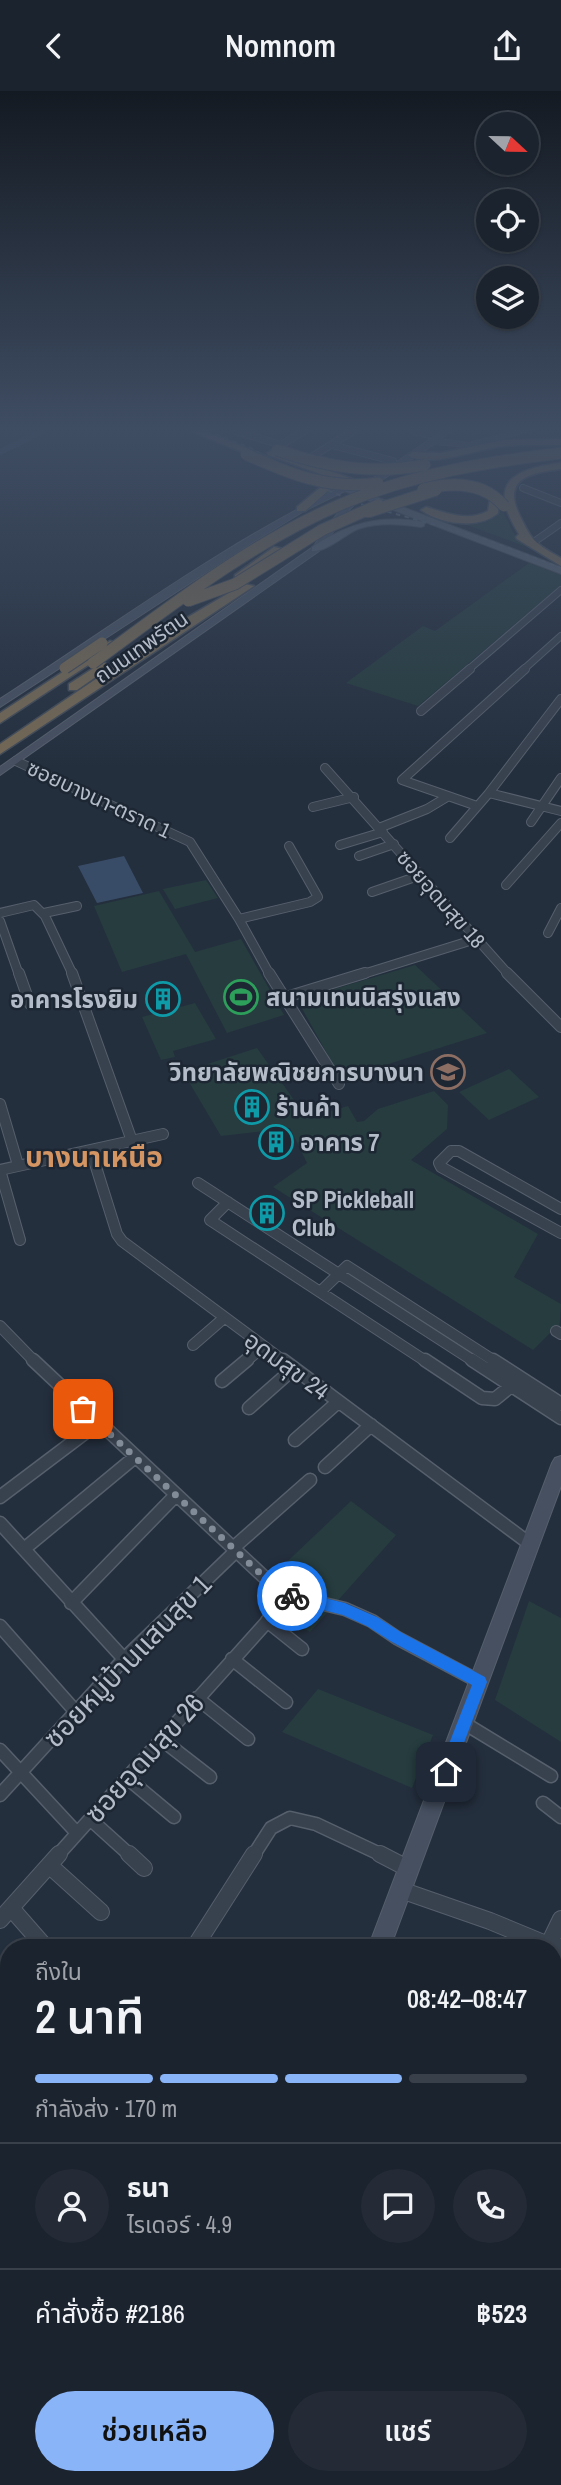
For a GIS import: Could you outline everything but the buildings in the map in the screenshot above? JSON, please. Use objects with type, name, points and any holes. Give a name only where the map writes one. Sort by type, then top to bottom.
[{"type":"highway","points":[[0,719],[264,543]]},
{"type":"highway","points":[[0,727],[281,543]]},
{"type":"highway","points":[[59,710],[289,543]]},
{"type":"highway","points":[[2,705],[155,611],[215,595],[237,585],[303,543]]},
{"type":"highway","points":[[102,683],[187,623],[248,586],[310,543]]},
{"type":"highway","points":[[531,544],[561,563]]},
{"type":"highway","points":[[0,750],[102,683],[222,615]]},
{"type":"highway","points":[[0,737],[98,664]]},
{"type":"main road","name":"ถนนเทพรัตน","points":[[2,705],[248,543]]},
{"type":"main road","name":"ถนนเทพรัตน","points":[[0,772],[322,543]]},
{"type":"main road","points":[[316,549],[325,543]]},
{"type":"main road","points":[[487,543],[561,572]]},
{"type":"main road","points":[[509,543],[561,563]]},
{"type":"main road","points":[[169,605],[194,578]]},
{"type":"main road","points":[[382,1939],[561,1463]]},
{"type":"street","points":[[421,711],[561,590]]},
{"type":"street","points":[[477,806],[402,780],[561,636]]},
{"type":"street","points":[[450,838],[489,793],[561,699]]},
{"type":"street","name":"ซอยบางนา-ตราด 1","points":[[16,761],[189,841],[339,1084]]},
{"type":"street","name":"ซอยอุดมสุข 18","points":[[325,768],[354,797],[476,939],[561,1027]]},
{"type":"street","points":[[531,822],[561,778]]},
{"type":"street","points":[[489,793],[561,811]]},
{"type":"street","points":[[313,807],[354,797]]},
{"type":"street","points":[[340,845],[381,830],[447,797]]},
{"type":"street","points":[[506,885],[561,823]]},
{"type":"street","points":[[359,856],[394,845]]},
{"type":"street","points":[[239,919],[310,902],[318,897],[289,846]]},
{"type":"street","points":[[372,893],[421,876]]},
{"type":"street","points":[[0,913],[34,905],[41,907],[67,959],[132,1141]]},
{"type":"street","points":[[44,913],[77,907]]},
{"type":"street","points":[[548,933],[561,908]]},
{"type":"street","points":[[0,921],[30,1004]]},
{"type":"street","points":[[283,997],[476,939]]},
{"type":"street","points":[[0,1104],[18,1165]]},
{"type":"street","points":[[20,1240],[0,1170],[163,1134]]},
{"type":"street","name":"อุดมสุข 24","points":[[91,1151],[117,1234],[122,1241],[292,1370],[371,1425],[530,1544]]},
{"type":"street","points":[[561,1209],[459,1151],[452,1151],[439,1163],[441,1167],[561,1233]]},
{"type":"street","points":[[198,1182],[339,1275]]},
{"type":"street","points":[[228,1202],[210,1220],[482,1398],[492,1401],[499,1399],[517,1385]]},
{"type":"street","points":[[320,1292],[347,1266],[561,1418]]},
{"type":"street","points":[[193,1345],[225,1318]]},
{"type":"street","points":[[0,1326],[98,1423],[234,1549],[290,1596],[345,1609],[372,1621],[397,1638],[480,1682]]},
{"type":"street","points":[[222,1381],[263,1347]]},
{"type":"street","points":[[249,1408],[292,1370]]},
{"type":"street","points":[[517,1385],[561,1404]]},
{"type":"street","points":[[295,1440],[338,1402]]},
{"type":"street","points":[[0,1497],[98,1423]]},
{"type":"street","points":[[325,1467],[371,1425]]},
{"type":"street","points":[[24,1549],[135,1457]]},
{"type":"street","name":"ซอยหมู่บ้านแสนสุข 1","points":[[0,1795],[124,1659],[234,1549],[310,1480]]},
{"type":"street","points":[[71,1603],[176,1495]]},
{"type":"street","points":[[0,1524],[124,1659]]},
{"type":"street","name":"ซอยอุดมสุข 26","points":[[0,1920],[290,1596]]},
{"type":"street","points":[[267,1621],[302,1649]]},
{"type":"street","points":[[0,1626],[76,1712]]},
{"type":"street","points":[[232,1659],[286,1702]]},
{"type":"street","points":[[197,1698],[248,1739]]},
{"type":"street","points":[[464,1723],[551,1776]]},
{"type":"street","points":[[161,1738],[209,1777]]},
{"type":"street","points":[[0,1750],[77,1833]]},
{"type":"street","points":[[127,1777],[174,1817]]},
{"type":"street","points":[[543,1804],[561,1817]]},
{"type":"street","points":[[90,1819],[144,1867]]},
{"type":"street","points":[[200,1939],[271,1828],[282,1819],[312,1822],[408,1869]]},
{"type":"street","points":[[49,1864],[101,1912]]},
{"type":"street","points":[[401,1890],[533,1939]]},
{"type":"street","points":[[11,1908],[38,1939]]},
{"type":"street","points":[[555,1939],[561,1919]]},
{"type":"green space","points":[[529,563],[561,575],[561,585],[418,706],[346,683],[423,626],[435,631]]},
{"type":"green space","points":[[206,880],[218,898],[175,909],[163,889]]},
{"type":"green space","points":[[159,891],[195,952],[241,939],[284,1015],[227,1033],[186,954],[122,972],[94,906]]},
{"type":"green space","points":[[415,965],[487,1033],[341,1079],[299,1003],[301,999]]},
{"type":"green space","points":[[195,1003],[216,1039],[173,1051],[175,1057],[161,1060],[142,1017]]},
{"type":"green space","points":[[257,1048],[307,1118],[348,1106],[357,1122],[364,1121],[378,1109],[434,1091],[448,1105],[447,1129],[411,1160],[538,1234],[514,1277],[561,1304],[559,1336],[551,1332],[533,1350],[273,1187],[307,1163],[290,1128],[221,1136],[183,1072]]},
{"type":"green space","points":[[509,1069],[539,1097],[489,1120],[459,1092]]},
{"type":"green space","points":[[351,1501],[396,1535],[310,1632],[282,1615],[309,1583],[301,1575],[290,1585],[273,1575]]},
{"type":"green space","points":[[529,1601],[561,1618],[561,1742],[495,1700]]},
{"type":"green space","points":[[318,1689],[433,1735],[412,1788],[282,1732]]},
{"type":"water","points":[[124,856],[143,893],[97,903],[78,866]]},
{"type":"railway","points":[[494,543],[561,568]]},
{"type":"way so far","points":[[83,1409],[263,1576],[292,1596]]},
{"type":"place","name":"สนามเทนนิสรุ่งแสง","points":[[241,997]]},
{"type":"place","name":"อาคารโรงยิม","points":[[163,999]]},
{"type":"place","name":"วิทยาลัยพณิชยการบางนา","points":[[448,1072]]},
{"type":"place","name":"ร้านค้า","points":[[252,1107]]},
{"type":"place","name":"อาคาร 7","points":[[276,1142]]},
{"type":"place","name":"SP Pickleball Club","points":[[267,1213]]},
{"type":"district","name":"บางนาเหนือ","points":[[94,1157]]},
{"type":"route","points":[[292,1596],[345,1609],[372,1621],[397,1638],[480,1682],[446,1772]]}]
